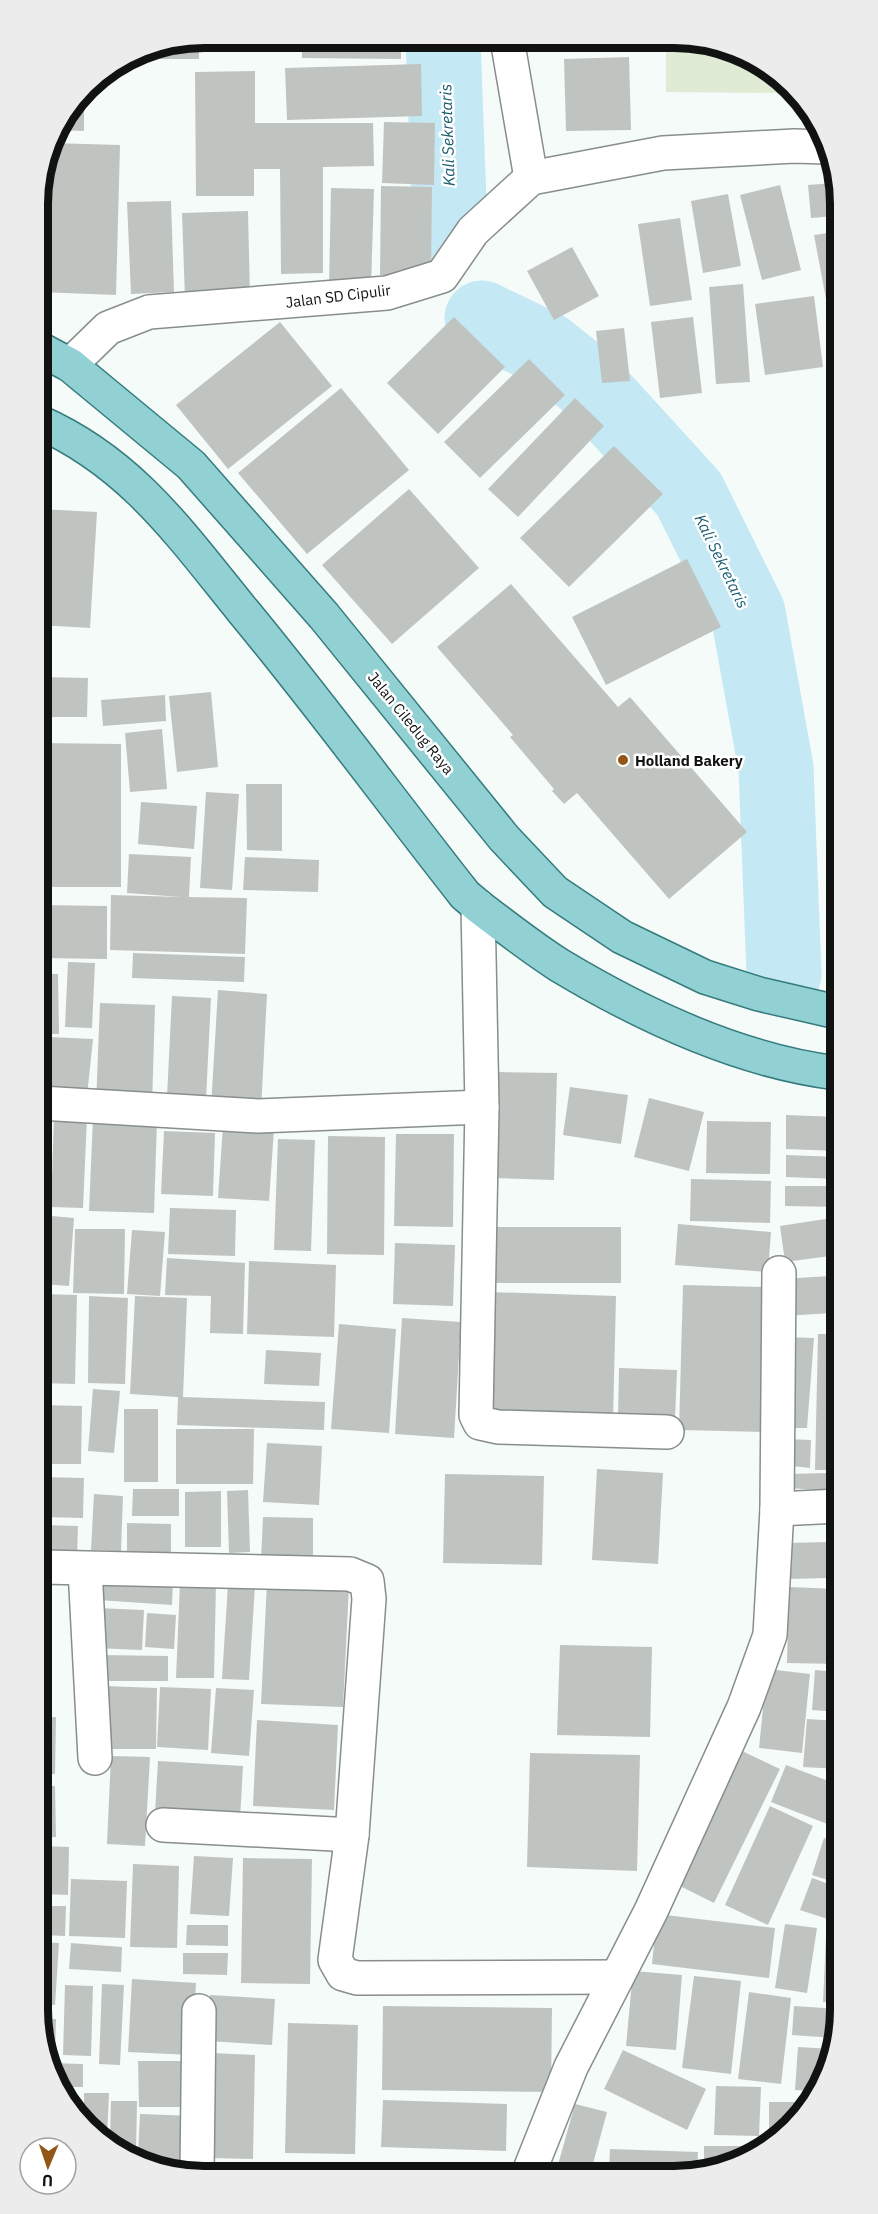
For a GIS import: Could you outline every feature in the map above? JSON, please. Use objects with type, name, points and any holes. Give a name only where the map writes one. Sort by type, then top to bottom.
[{"type":"main road","name":"Jalan Ciledug Raya","points":[[48,353],[70,365],[191,465],[324,616],[504,838],[555,892],[622,937],[705,977],[759,994],[830,1010]]},
{"type":"main road","points":[[48,426],[73,437],[122,472],[169,521],[284,660],[465,895],[477,906],[557,963],[616,997],[704,1037],[781,1063],[830,1072]]},
{"type":"street","points":[[509,48],[531,178],[663,153],[819,147]]},
{"type":"street","name":"Jalan SD Cipulir","points":[[70,365],[108,328],[149,312],[387,293],[442,276],[472,231],[531,178]]},
{"type":"street","points":[[477,906],[482,1107],[476,1415],[480,1423],[498,1427],[667,1432]]},
{"type":"street","points":[[48,1103],[258,1116],[482,1107]]},
{"type":"street","points":[[532,2166],[571,2067],[651,1911],[744,1707],[770,1635],[777,1509],[779,1273]]},
{"type":"street","points":[[777,1509],[830,1506]]},
{"type":"street","points":[[48,1567],[350,1574],[367,1581],[369,1599],[352,1835],[335,1960],[343,1974],[357,1978],[617,1977]]},
{"type":"street","points":[[85,1569],[95,1758]]},
{"type":"street","points":[[164,1825],[352,1835]]},
{"type":"street","points":[[197,2166],[199,2011]]},
{"type":"green space","points":[[666,48],[684,48],[724,56],[760,74],[778,88],[778,93],[666,92]]},
{"type":"building","points":[[199,48],[199,59],[160,59],[160,54],[164,53]]},
{"type":"building","points":[[302,48],[401,48],[401,59],[302,58]]},
{"type":"building","points":[[629,57],[631,130],[566,131],[564,59]]},
{"type":"building","points":[[421,64],[422,116],[287,120],[285,68]]},
{"type":"building","points":[[255,71],[255,123],[373,123],[374,166],[323,167],[323,273],[281,274],[280,169],[254,169],[254,196],[196,196],[195,72]]},
{"type":"building","points":[[84,104],[84,131],[67,130]]},
{"type":"building","points":[[384,122],[435,123],[434,185],[382,183]]},
{"type":"building","points":[[61,143],[120,145],[116,295],[48,292],[48,194],[53,164]]},
{"type":"building","points":[[829,183],[830,216],[811,218],[808,185]]},
{"type":"building","points":[[780,185],[801,270],[762,280],[740,195]]},
{"type":"building","points":[[381,186],[432,187],[431,275],[380,275]]},
{"type":"building","points":[[331,188],[374,189],[371,288],[329,287]]},
{"type":"building","points":[[728,194],[741,266],[703,273],[691,201]]},
{"type":"building","points":[[171,201],[174,292],[131,294],[127,202]]},
{"type":"building","points":[[248,211],[250,297],[185,299],[182,213]]},
{"type":"building","points":[[680,218],[692,300],[650,306],[638,224]]},
{"type":"building","points":[[830,233],[830,321],[814,235]]},
{"type":"building","points":[[572,247],[599,296],[554,320],[527,271]]},
{"type":"building","points":[[743,284],[750,382],[716,384],[709,287]]},
{"type":"building","points":[[814,296],[823,367],[765,375],[755,304]]},
{"type":"building","points":[[454,317],[505,367],[438,434],[387,383]]},
{"type":"building","points":[[693,317],[702,393],[660,398],[651,322]]},
{"type":"building","points":[[280,322],[332,386],[228,469],[176,405]]},
{"type":"building","points":[[624,328],[630,381],[602,383],[596,331]]},
{"type":"building","points":[[529,359],[565,395],[480,478],[444,442]]},
{"type":"building","points":[[341,388],[409,470],[307,554],[238,473]]},
{"type":"building","points":[[575,398],[604,426],[518,517],[488,489]]},
{"type":"building","points":[[614,446],[663,494],[569,587],[520,538]]},
{"type":"building","points":[[409,489],[479,568],[392,644],[322,565]]},
{"type":"building","points":[[48,509],[97,512],[90,628],[48,626]]},
{"type":"building","points":[[687,559],[721,627],[606,685],[572,617]]},
{"type":"building","points":[[511,584],[618,707],[630,697],[747,832],[669,899],[577,793],[564,804],[552,791],[554,789],[510,737],[513,735],[437,647]]},
{"type":"building","points":[[48,677],[88,678],[87,717],[48,717]]},
{"type":"building","points":[[211,692],[218,767],[177,772],[169,696]]},
{"type":"building","points":[[165,695],[166,721],[103,726],[101,700]]},
{"type":"building","points":[[162,729],[167,789],[130,792],[125,733]]},
{"type":"building","points":[[48,743],[121,744],[121,887],[48,887]]},
{"type":"building","points":[[246,784],[282,784],[282,851],[247,850]]},
{"type":"building","points":[[206,792],[239,794],[232,890],[200,888]]},
{"type":"building","points":[[141,802],[197,806],[194,849],[138,844]]},
{"type":"building","points":[[129,854],[191,857],[189,897],[247,898],[245,954],[110,950],[111,895],[181,897],[127,893]]},
{"type":"building","points":[[245,857],[319,860],[318,892],[243,890]]},
{"type":"building","points":[[48,905],[107,906],[107,959],[48,958]]},
{"type":"building","points":[[133,953],[245,957],[244,982],[132,978]]},
{"type":"building","points":[[68,962],[95,963],[92,1028],[65,1027]]},
{"type":"building","points":[[48,974],[58,974],[59,1034],[48,1034]]},
{"type":"building","points":[[218,990],[267,994],[261,1110],[211,1107]]},
{"type":"building","points":[[172,996],[211,998],[206,1099],[167,1097]]},
{"type":"building","points":[[100,1003],[155,1005],[152,1106],[96,1104]]},
{"type":"building","points":[[50,1037],[93,1039],[87,1096],[48,1093]]},
{"type":"building","points":[[495,1072],[557,1073],[554,1180],[493,1178]]},
{"type":"building","points":[[570,1087],[628,1095],[621,1144],[563,1135]]},
{"type":"building","points":[[649,1098],[704,1112],[689,1171],[634,1157]]},
{"type":"building","points":[[786,1115],[830,1117],[830,1151],[786,1149]]},
{"type":"building","points":[[54,1116],[87,1117],[83,1208],[51,1207]]},
{"type":"building","points":[[93,1118],[157,1120],[154,1213],[89,1211]]},
{"type":"building","points":[[707,1121],[771,1122],[770,1174],[706,1173]]},
{"type":"building","points":[[223,1126],[274,1129],[269,1201],[218,1198]]},
{"type":"building","points":[[164,1131],[215,1133],[213,1196],[161,1194]]},
{"type":"building","points":[[396,1134],[454,1134],[453,1227],[394,1226]]},
{"type":"building","points":[[328,1136],[385,1137],[384,1255],[327,1254]]},
{"type":"building","points":[[278,1139],[315,1140],[311,1251],[274,1250]]},
{"type":"building","points":[[786,1155],[830,1157],[830,1179],[786,1177]]},
{"type":"building","points":[[691,1179],[771,1181],[770,1223],[690,1221]]},
{"type":"building","points":[[785,1186],[830,1186],[830,1207],[785,1206]]},
{"type":"building","points":[[170,1208],[236,1210],[235,1256],[168,1254]]},
{"type":"building","points":[[48,1216],[74,1218],[69,1286],[48,1284]]},
{"type":"building","points":[[830,1218],[830,1256],[785,1262],[780,1226]]},
{"type":"building","points":[[678,1224],[771,1232],[768,1272],[675,1265]]},
{"type":"building","points":[[490,1227],[621,1227],[621,1283],[490,1283]]},
{"type":"building","points":[[75,1229],[125,1229],[124,1294],[73,1293]]},
{"type":"building","points":[[132,1230],[165,1232],[160,1296],[127,1294]]},
{"type":"building","points":[[395,1243],[455,1245],[453,1306],[393,1304]]},
{"type":"building","points":[[167,1258],[245,1263],[243,1334],[210,1333],[211,1296],[165,1295]]},
{"type":"building","points":[[249,1261],[336,1265],[334,1337],[247,1334]]},
{"type":"building","points":[[830,1276],[830,1313],[784,1316],[781,1279]]},
{"type":"building","points":[[683,1285],[769,1287],[766,1432],[679,1430]]},
{"type":"building","points":[[489,1292],[616,1296],[613,1420],[485,1417]]},
{"type":"building","points":[[48,1294],[77,1295],[75,1384],[48,1383]]},
{"type":"building","points":[[89,1296],[128,1298],[125,1384],[88,1383]]},
{"type":"building","points":[[135,1296],[187,1298],[183,1397],[325,1402],[324,1430],[177,1425],[178,1397],[130,1394]]},
{"type":"building","points":[[402,1318],[461,1322],[454,1438],[395,1434]]},
{"type":"building","points":[[339,1324],[396,1329],[389,1433],[331,1429]]},
{"type":"building","points":[[818,1334],[830,1334],[830,1470],[815,1470]]},
{"type":"building","points":[[786,1337],[814,1338],[807,1428],[786,1428]]},
{"type":"building","points":[[266,1350],[321,1353],[319,1386],[264,1384]]},
{"type":"building","points":[[619,1368],[677,1370],[675,1420],[618,1418]]},
{"type":"building","points":[[93,1389],[120,1391],[114,1453],[88,1451]]},
{"type":"building","points":[[48,1405],[82,1406],[81,1464],[48,1464]]},
{"type":"building","points":[[124,1409],[158,1409],[158,1482],[124,1482]]},
{"type":"building","points":[[176,1429],[254,1429],[253,1484],[176,1484]]},
{"type":"building","points":[[785,1439],[811,1440],[810,1468],[783,1465]]},
{"type":"building","points":[[267,1443],[322,1446],[319,1505],[263,1502]]},
{"type":"building","points":[[597,1469],[663,1473],[658,1564],[592,1560]]},
{"type":"building","points":[[829,1473],[829,1491],[789,1488],[789,1474]]},
{"type":"building","points":[[445,1474],[544,1476],[542,1565],[443,1563]]},
{"type":"building","points":[[48,1477],[84,1478],[83,1518],[48,1517]]},
{"type":"building","points":[[133,1489],[179,1489],[179,1516],[132,1516]]},
{"type":"building","points":[[248,1490],[250,1552],[229,1553],[227,1491]]},
{"type":"building","points":[[221,1491],[221,1547],[185,1547],[185,1492]]},
{"type":"building","points":[[94,1494],[123,1496],[121,1551],[91,1550]]},
{"type":"building","points":[[263,1517],[313,1518],[313,1561],[261,1560]]},
{"type":"building","points":[[127,1523],[171,1524],[171,1553],[127,1552]]},
{"type":"building","points":[[48,1525],[78,1526],[77,1557],[48,1556]]},
{"type":"building","points":[[827,1542],[827,1578],[788,1579],[787,1543]]},
{"type":"building","points":[[100,1575],[173,1580],[172,1605],[98,1600]]},
{"type":"building","points":[[180,1582],[216,1583],[214,1678],[176,1678]]},
{"type":"building","points":[[267,1582],[349,1586],[343,1707],[261,1704]]},
{"type":"building","points":[[228,1584],[255,1585],[249,1680],[222,1679]]},
{"type":"building","points":[[789,1587],[830,1589],[830,1664],[787,1663]]},
{"type":"building","points":[[97,1608],[144,1610],[142,1650],[94,1648]]},
{"type":"building","points":[[147,1613],[176,1615],[174,1649],[145,1647]]},
{"type":"building","points":[[48,1638],[52,1638],[51,1673],[48,1673]]},
{"type":"building","points":[[560,1645],[652,1647],[650,1737],[557,1735]]},
{"type":"building","points":[[100,1655],[168,1656],[168,1681],[100,1681]]},
{"type":"building","points":[[767,1669],[810,1674],[802,1753],[759,1748]]},
{"type":"building","points":[[815,1670],[830,1671],[830,1711],[812,1710]]},
{"type":"building","points":[[105,1686],[157,1688],[156,1749],[104,1749]]},
{"type":"building","points":[[160,1687],[211,1689],[208,1750],[157,1747]]},
{"type":"building","points":[[216,1688],[254,1690],[249,1756],[211,1753]]},
{"type":"building","points":[[48,1717],[56,1717],[55,1774],[48,1774]]},
{"type":"building","points":[[807,1719],[830,1720],[830,1768],[803,1767]]},
{"type":"building","points":[[257,1720],[338,1725],[334,1810],[253,1806]]},
{"type":"building","points":[[738,1749],[780,1769],[714,1903],[672,1882]]},
{"type":"building","points":[[530,1753],[640,1755],[637,1871],[527,1867]]},
{"type":"building","points":[[111,1756],[150,1757],[145,1846],[107,1844]]},
{"type":"building","points":[[158,1761],[243,1766],[240,1819],[155,1813]]},
{"type":"building","points":[[786,1765],[830,1782],[830,1825],[771,1802]]},
{"type":"building","points":[[48,1786],[55,1786],[56,1837],[48,1837]]},
{"type":"building","points":[[770,1806],[813,1826],[768,1925],[725,1905]]},
{"type":"building","points":[[824,1838],[830,1840],[830,1881],[812,1875]]},
{"type":"building","points":[[48,1846],[69,1847],[68,1895],[48,1894]]},
{"type":"building","points":[[194,1856],[233,1858],[229,1916],[190,1914]]},
{"type":"building","points":[[243,1858],[312,1859],[310,1984],[241,1983]]},
{"type":"building","points":[[133,1864],[179,1866],[177,1948],[130,1947]]},
{"type":"building","points":[[812,1878],[830,1884],[830,1920],[800,1910]]},
{"type":"building","points":[[71,1879],[127,1881],[125,1938],[69,1936]]},
{"type":"building","points":[[48,1906],[66,1906],[65,1936],[48,1935]]},
{"type":"building","points":[[657,1914],[775,1928],[769,1978],[652,1964]]},
{"type":"building","points":[[785,1924],[817,1928],[807,1993],[775,1988]]},
{"type":"building","points":[[187,1925],[228,1925],[228,1946],[186,1945]]},
{"type":"building","points":[[826,1936],[830,1936],[830,2002],[823,2002]]},
{"type":"building","points":[[48,1942],[59,1943],[55,2005],[48,2004]]},
{"type":"building","points":[[71,1943],[122,1947],[121,1972],[69,1969]]},
{"type":"building","points":[[183,1953],[228,1953],[227,1975],[183,1974]]},
{"type":"building","points":[[633,1971],[682,1975],[676,2050],[626,2046]]},
{"type":"building","points":[[694,1976],[741,1981],[731,2074],[682,2068]]},
{"type":"building","points":[[132,1979],[196,1983],[192,2055],[128,2052]]},
{"type":"building","points":[[102,1984],[124,1985],[120,2065],[99,2064]]},
{"type":"building","points":[[65,1985],[93,1986],[91,2056],[63,2055]]},
{"type":"building","points":[[749,1992],[791,1998],[781,2084],[738,2079]]},
{"type":"building","points":[[210,1995],[275,1999],[272,2045],[207,2041]]},
{"type":"building","points":[[383,2006],[552,2008],[551,2092],[382,2090]]},
{"type":"building","points":[[794,2006],[830,2008],[827,2037],[792,2035]]},
{"type":"building","points":[[48,2019],[56,2019],[55,2056]]},
{"type":"building","points":[[288,2023],[358,2025],[355,2154],[285,2153]]},
{"type":"building","points":[[798,2047],[825,2049],[807,2091],[795,2090]]},
{"type":"building","points":[[623,2050],[706,2089],[687,2130],[604,2089]]},
{"type":"building","points":[[212,2053],[255,2055],[253,2159],[210,2158]]},
{"type":"building","points":[[138,2061],[181,2061],[181,2107],[139,2107]]},
{"type":"building","points":[[58,2063],[83,2064],[83,2087],[69,2087]]},
{"type":"building","points":[[716,2086],[761,2087],[759,2136],[714,2135]]},
{"type":"building","points":[[84,2093],[109,2093],[107,2132],[94,2120],[84,2109]]},
{"type":"building","points":[[383,2100],[507,2104],[506,2151],[381,2147]]},
{"type":"building","points":[[111,2101],[137,2101],[136,2150],[110,2135]]},
{"type":"building","points":[[769,2102],[799,2102],[791,2113],[769,2134]]},
{"type":"building","points":[[575,2104],[607,2112],[592,2166],[558,2166]]},
{"type":"building","points":[[140,2114],[195,2116],[192,2166],[154,2158],[138,2151]]},
{"type":"building","points":[[704,2146],[750,2146],[733,2154],[704,2163]]},
{"type":"building","points":[[610,2149],[698,2152],[697,2164],[694,2165],[609,2166]]},
{"type":"waterway","name":"Kali Sekretaris","points":[[443,48],[450,230]]},
{"type":"waterway","name":"Kali Sekretaris","points":[[482,318],[546,349],[586,381],[689,494],[748,613],[776,768],[784,974]]},
{"type":"place","name":"Holland Bakery","points":[[623,760]]}]
